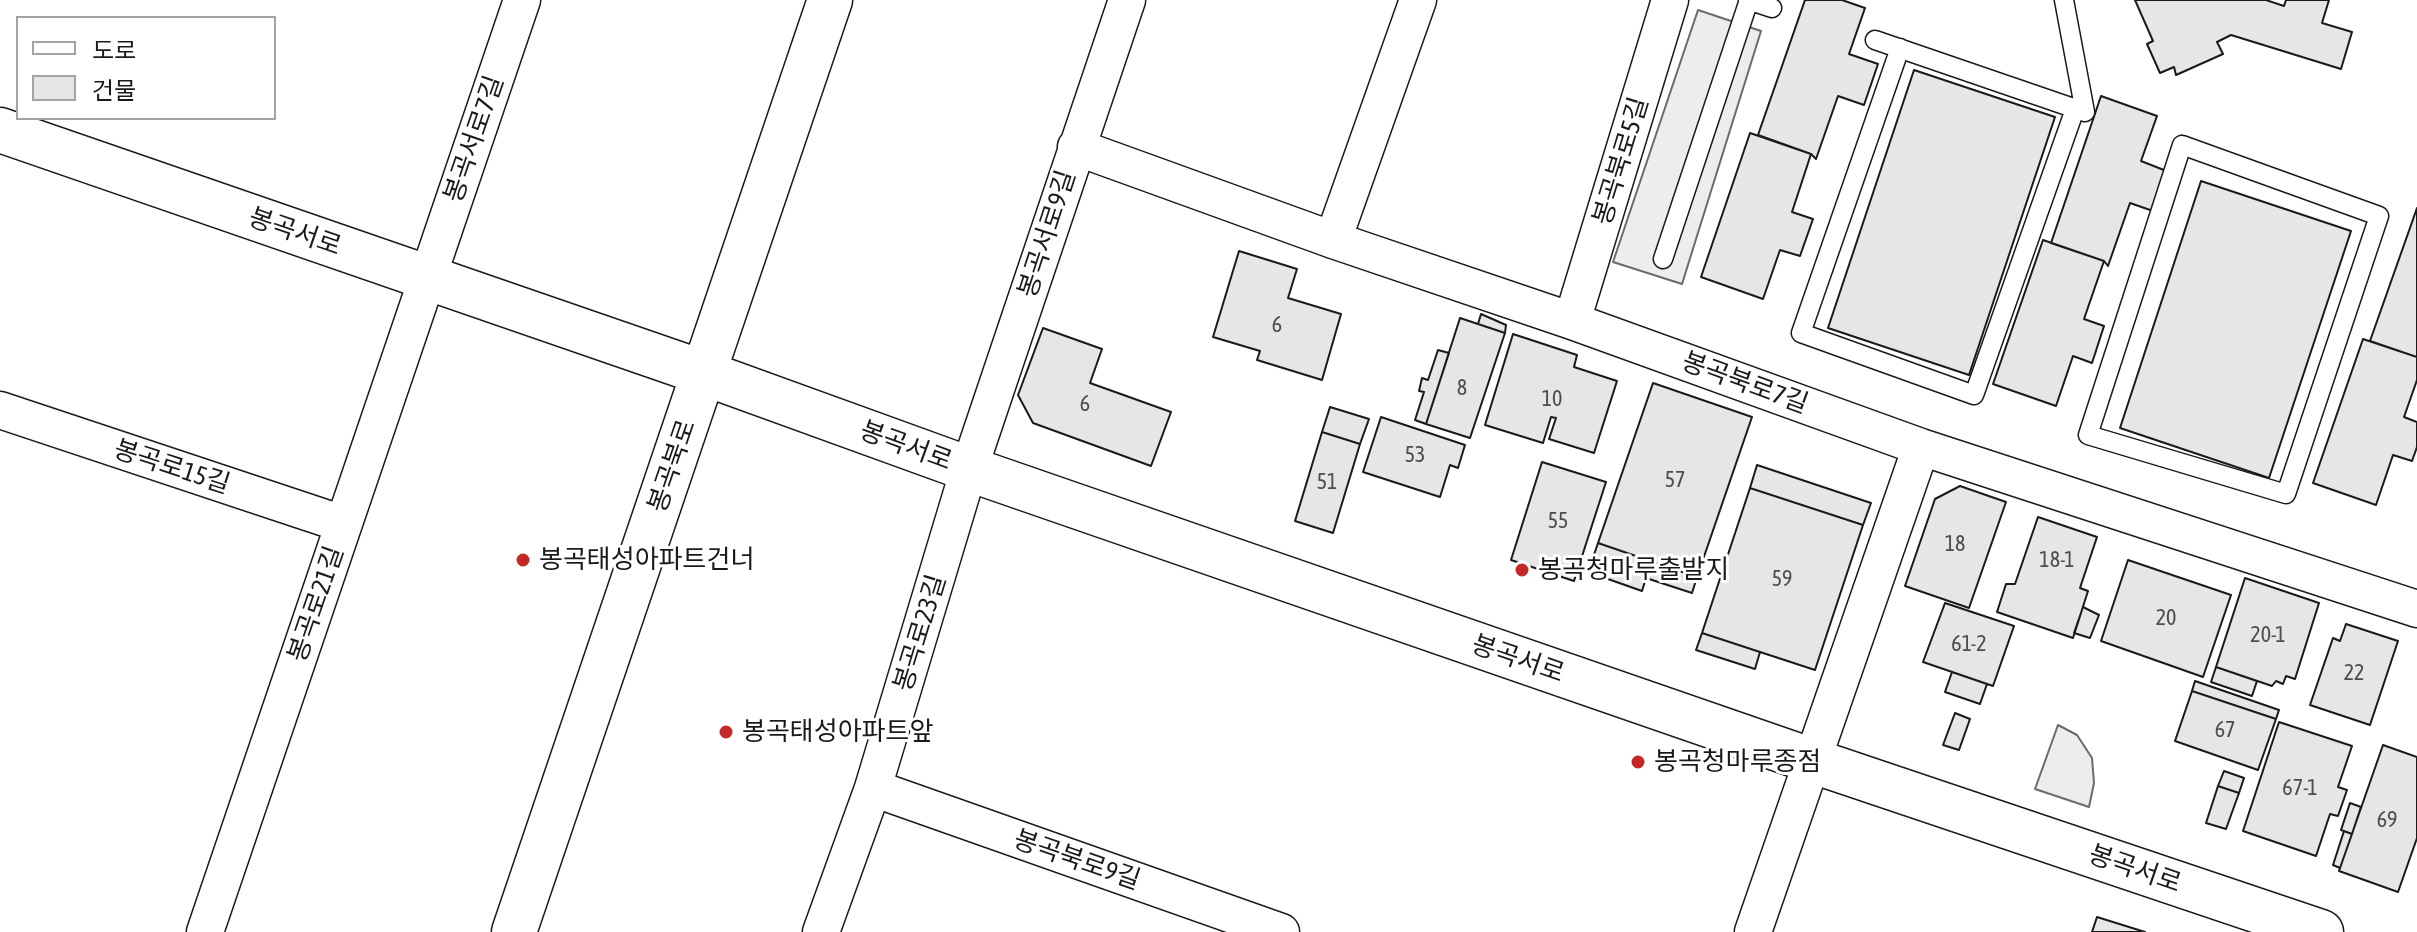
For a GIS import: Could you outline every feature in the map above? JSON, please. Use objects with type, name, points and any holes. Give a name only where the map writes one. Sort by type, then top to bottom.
[{"type":"street","name":"봉곡서로7길","points":[[427,277],[522,0]]},
{"type":"street","name":"봉곡북로","points":[[514,932],[830,0]]},
{"type":"street","name":"봉곡서로9길","points":[[969,469],[1127,0]]},
{"type":"street","points":[[1333,240],[1418,0]]},
{"type":"street","name":"봉곡북로5길","points":[[1572,321],[1670,0]]},
{"type":"street","name":"봉곡서로","points":[[0,130],[1813,761],[2321,932]]},
{"type":"street","name":"봉곡북로7길","points":[[1076,147],[1921,447],[2417,609]]},
{"type":"street","name":"봉곡로21길","points":[[205,932],[427,277]]},
{"type":"street","name":"봉곡로15길","points":[[0,410],[343,524]]},
{"type":"street","points":[[1753,932],[1921,447]]},
{"type":"street","name":"봉곡로23길","points":[[821,932],[873,788],[969,469]]},
{"type":"street","name":"봉곡북로9길","points":[[873,788],[1281,932]]},
{"type":"lane","points":[[1663,259],[1748,0],[1772,8]]},
{"type":"lane","points":[[1875,40],[2085,112],[2064,0]]},
{"type":"lane","points":[[1900,48],[1801,333],[1974,395],[2075,109]]},
{"type":"lane","points":[[2182,145],[2379,216],[2286,494],[2088,435],[2182,145]]},
{"type":"shaded area","points":[[1698,10],[1761,31],[1682,284],[1613,262]]},
{"type":"shaded area","points":[[2058,725],[2077,735],[2092,758],[2094,783],[2089,807],[2035,789]]},
{"type":"building","points":[[1805,0],[1842,0],[1865,8],[1849,54],[1878,64],[1864,105],[1838,96],[1816,159],[1811,154],[1758,135]]},
{"type":"building","points":[[2135,0],[2266,0],[2284,6],[2286,0],[2329,0],[2322,23],[2352,32],[2341,69],[2231,35],[2217,42],[2223,54],[2176,75],[2174,67],[2160,73],[2147,44],[2153,41]]},
{"type":"building","points":[[1914,70],[2055,117],[1969,375],[1828,328]]},
{"type":"building","points":[[2101,96],[2157,116],[2141,161],[2169,172],[2156,212],[2130,203],[2108,266],[2104,261],[2051,243]]},
{"type":"building","points":[[1750,133],[1811,154],[1792,212],[1813,219],[1800,256],[1780,250],[1763,299],[1701,277]]},
{"type":"building","points":[[2201,181],[2351,231],[2269,478],[2120,428]]},
{"type":"building","points":[[2417,208],[2417,357],[2370,341]]},
{"type":"building","points":[[2043,240],[2104,261],[2084,319],[2104,326],[2092,363],[2073,356],[2056,406],[1993,384]]},
{"type":"building","points":[[1239,251],[1297,269],[1288,298],[1341,314],[1322,380],[1257,360],[1260,351],[1213,337]]},
{"type":"building","points":[[1481,314],[1506,325],[1505,333],[1478,324]]},
{"type":"building","points":[[1460,318],[1505,333],[1470,438],[1426,424]]},
{"type":"building","points":[[1043,328],[1102,349],[1090,383],[1171,412],[1151,466],[1033,423],[1018,395]]},
{"type":"building","points":[[1513,334],[1577,355],[1574,367],[1617,381],[1594,453],[1549,439],[1556,418],[1551,417],[1543,443],[1485,425]]},
{"type":"building","points":[[2363,339],[2417,357],[2417,380],[2404,417],[2417,422],[2417,447],[2412,461],[2393,455],[2376,505],[2313,483]]},
{"type":"building","points":[[1438,350],[1449,353],[1426,424],[1415,420],[1424,392],[1419,391],[1422,378],[1428,380]]},
{"type":"building","points":[[1653,383],[1752,417],[1697,577],[1598,543]]},
{"type":"building","points":[[1330,407],[1369,419],[1360,444],[1322,432]]},
{"type":"building","points":[[1381,417],[1465,445],[1458,468],[1450,465],[1440,497],[1363,472]]},
{"type":"building","points":[[1322,432],[1360,444],[1333,533],[1295,521]]},
{"type":"building","points":[[1542,462],[1606,482],[1574,581],[1511,560]]},
{"type":"building","points":[[1757,465],[1871,503],[1863,525],[1750,488]]},
{"type":"building","points":[[1960,486],[2006,502],[1969,608],[1905,586],[1935,499]]},
{"type":"building","points":[[1750,488],[1863,525],[1815,670],[1702,633]]},
{"type":"building","points":[[2038,517],[2097,537],[2080,588],[2088,591],[2073,638],[1997,612],[2006,584],[2015,584]]},
{"type":"building","points":[[1598,543],[1697,577],[1692,593],[1646,578],[1642,591],[1588,572]]},
{"type":"building","points":[[2128,560],[2231,595],[2203,677],[2101,641]]},
{"type":"building","points":[[2245,578],[2319,603],[2295,679],[2286,676],[2283,684],[2276,681],[2272,686],[2216,667]]},
{"type":"building","points":[[1945,603],[2014,626],[1993,686],[1923,662]]},
{"type":"building","points":[[2083,607],[2099,615],[2090,638],[2074,633]]},
{"type":"building","points":[[2346,624],[2398,641],[2370,725],[2310,705],[2333,638],[2340,641]]},
{"type":"building","points":[[1702,633],[1760,652],[1755,669],[1696,650]]},
{"type":"building","points":[[2216,667],[2257,681],[2252,696],[2211,682]]},
{"type":"building","points":[[1952,672],[1987,684],[1980,704],[1945,692]]},
{"type":"building","points":[[2195,681],[2279,710],[2276,719],[2192,691]]},
{"type":"building","points":[[2192,691],[2276,719],[2258,770],[2175,741]]},
{"type":"building","points":[[1955,713],[1970,719],[1959,750],[1943,745]]},
{"type":"building","points":[[2279,722],[2352,746],[2338,787],[2347,790],[2338,816],[2330,814],[2316,856],[2243,831]]},
{"type":"building","points":[[2383,745],[2417,757],[2417,838],[2398,892],[2339,871]]},
{"type":"building","points":[[2224,771],[2244,778],[2239,793],[2218,786]]},
{"type":"building","points":[[2218,786],[2239,793],[2226,829],[2206,823]]},
{"type":"building","points":[[2350,803],[2361,807],[2352,834],[2341,830]]},
{"type":"building","points":[[2344,831],[2352,834],[2340,868],[2333,865]]},
{"type":"building","points":[[2097,917],[2145,932],[2092,932]]},
{"type":"place","name":"봉곡태성아파트건너","points":[[523,560]]},
{"type":"place","name":"봉곡청마루출발지","points":[[1522,570]]},
{"type":"place","name":"봉곡태성아파트앞","points":[[726,732]]},
{"type":"place","name":"봉곡청마루종점","points":[[1638,762]]}]
